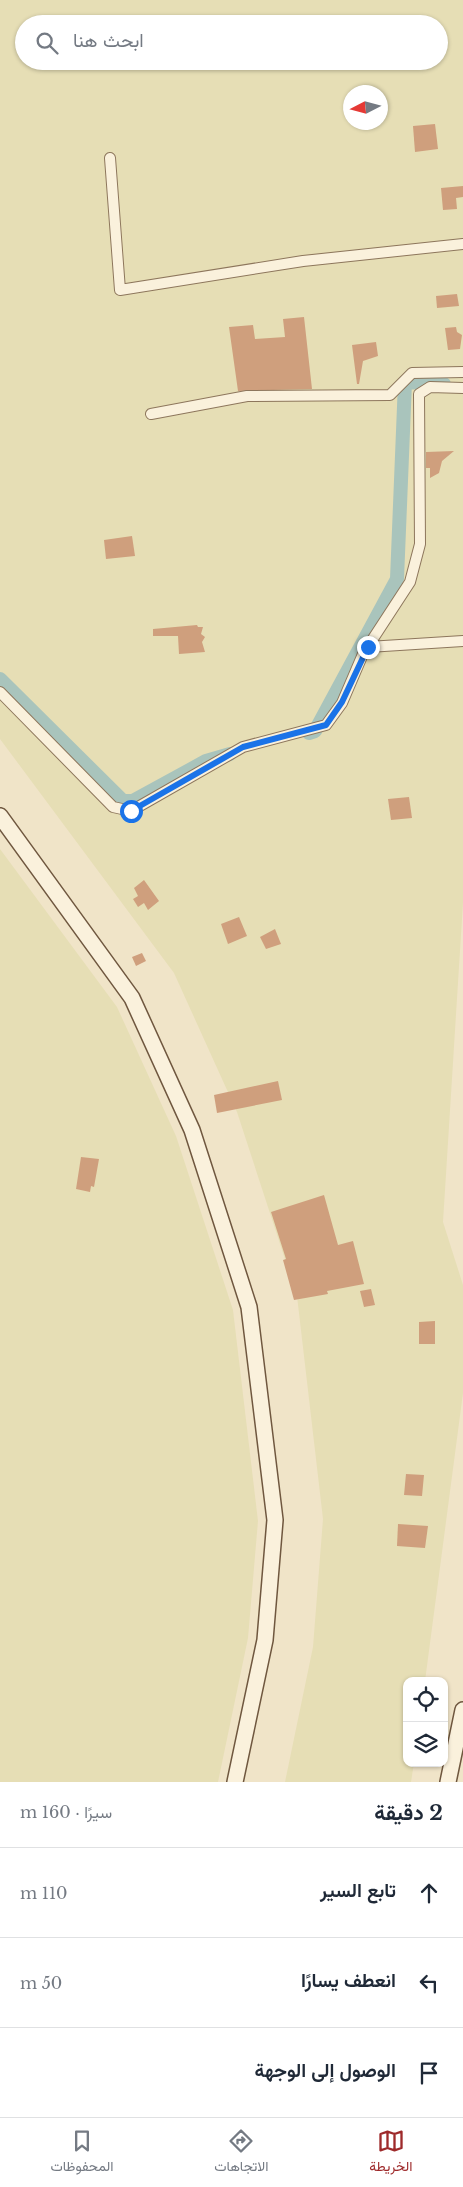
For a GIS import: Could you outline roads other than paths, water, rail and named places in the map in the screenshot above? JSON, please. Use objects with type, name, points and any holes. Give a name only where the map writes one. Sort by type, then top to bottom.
[{"type":"main road","points":[[0,816],[132,998],[192,1130],[249,1307],[275,1520],[265,1640],[235,1782]]},
{"type":"main road","points":[[448,1782],[463,1710]]},
{"type":"street","points":[[110,158],[120,290],[303,261],[463,244]]},
{"type":"street","points":[[151,414],[247,396],[390,395],[412,373],[463,372]]},
{"type":"street","points":[[0,692],[113,807],[131,811],[243,747],[326,725],[342,702],[368,647],[410,582],[420,544],[419,394],[430,387],[463,388]]},
{"type":"street","points":[[368,647],[463,641]]},
{"type":"waterway","points":[[309,733],[315,731],[397,579],[405,382],[444,384]]},
{"type":"waterway","points":[[0,679],[123,801],[133,801],[206,761],[230,754]]}]
